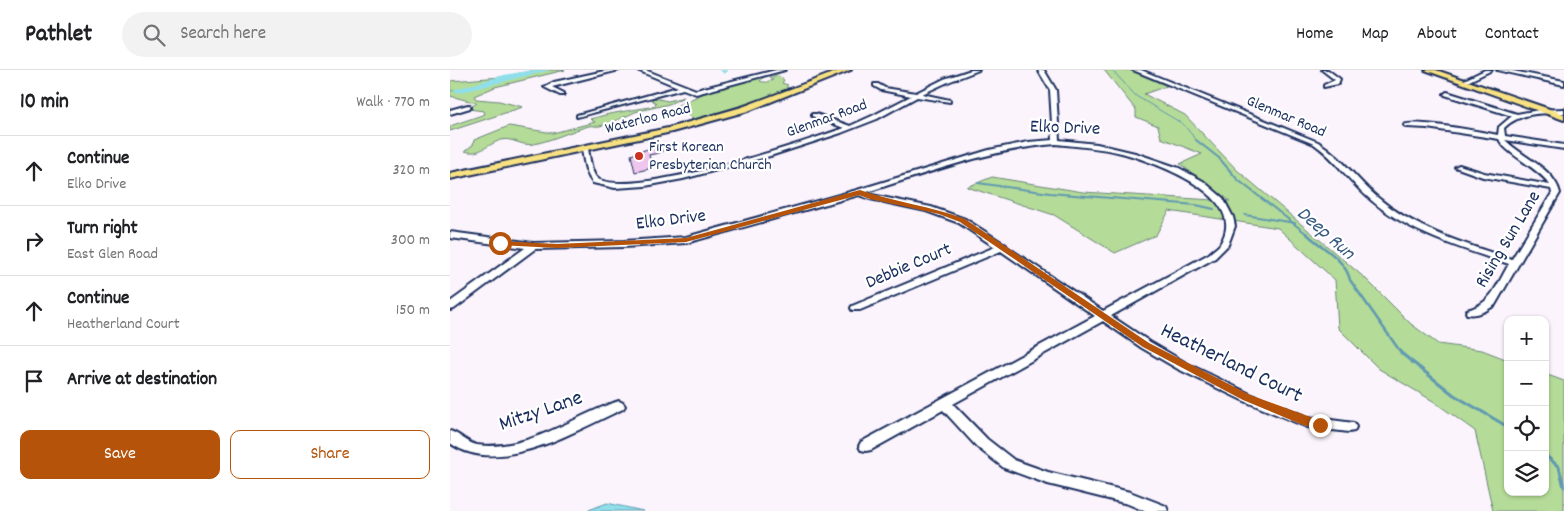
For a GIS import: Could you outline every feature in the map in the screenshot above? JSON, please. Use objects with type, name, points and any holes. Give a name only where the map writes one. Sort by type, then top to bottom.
[{"type":"main road","name":"Waterloo Road","points":[[450,176],[585,149],[724,115],[782,96],[847,70]]},
{"type":"main road","points":[[1428,70],[1564,118]]},
{"type":"street","points":[[562,94],[547,87],[556,83],[616,70]]},
{"type":"street","points":[[640,70],[696,92],[782,70]]},
{"type":"street","name":"Glenmar Road","points":[[585,149],[591,175],[594,179],[605,184],[625,184],[672,178],[722,168],[850,128],[957,76],[974,70]]},
{"type":"street","points":[[1041,70],[1053,90],[1056,142]]},
{"type":"street","name":"Glenmar Road","points":[[1136,70],[1316,143],[1334,154],[1374,199],[1396,215],[1442,238],[1515,263]]},
{"type":"street","points":[[1325,70],[1338,80],[1336,83],[1326,86]]},
{"type":"street","points":[[1463,82],[1489,70]]},
{"type":"street","points":[[1500,70],[1564,83]]},
{"type":"street","points":[[876,85],[879,88],[948,101]]},
{"type":"street","points":[[579,116],[682,88]]},
{"type":"street","points":[[1447,94],[1517,116]]},
{"type":"street","points":[[450,112],[468,107]]},
{"type":"street","points":[[1500,136],[1503,124],[1517,116],[1546,111],[1564,111]]},
{"type":"street","points":[[814,115],[850,128]]},
{"type":"street","points":[[1407,125],[1500,136],[1564,147]]},
{"type":"street","name":"Rising Sun Lane","points":[[1471,312],[1480,310],[1491,303],[1555,197],[1556,188],[1548,177],[1507,146],[1500,136]]},
{"type":"street","name":"Elko Drive","points":[[450,235],[533,246],[624,244],[686,240],[860,192],[991,150],[1056,142],[1108,148],[1176,170],[1212,192],[1220,200],[1229,217],[1229,236],[1224,245],[1212,256],[866,446]]},
{"type":"street","points":[[1459,167],[1483,175],[1556,188]]},
{"type":"street","name":"Heatherland Court","points":[[860,192],[870,198],[928,209],[952,216],[972,226],[1104,317],[1175,362],[1246,397],[1307,422],[1327,426],[1349,427]]},
{"type":"street","points":[[450,307],[533,246]]},
{"type":"street","name":"Debbie Court","points":[[856,308],[1003,247]]},
{"type":"street","points":[[944,403],[982,443],[1009,464],[1048,478],[1130,498],[1162,511]]},
{"type":"street","name":"Mitzy Lane","points":[[450,436],[466,447],[477,450],[505,449],[536,440],[619,406]]},
{"type":"green space","points":[[535,70],[565,70],[495,87],[474,96],[476,99],[499,101],[523,107],[450,131],[450,126],[485,114],[484,111],[468,109],[477,103],[450,96],[450,81],[501,77]]},
{"type":"green space","points":[[1104,70],[1129,70],[1167,86],[1144,94],[1185,115],[1237,170],[1366,279],[1411,324],[1438,344],[1482,350],[1504,358],[1504,496],[1549,496],[1549,375],[1564,381],[1564,511],[1493,511],[1475,431],[1433,401],[1379,369],[1338,328],[1335,280],[1278,228],[1169,211],[1156,235],[1115,253],[1054,215],[967,187],[992,177],[1083,192],[1230,201],[1180,164],[1202,154],[1161,138],[1158,126],[1136,117],[1136,110]]},
{"type":"green space","points":[[777,75],[784,80],[782,83],[788,85],[786,87],[792,89],[694,120],[676,106],[709,91],[759,77],[763,78],[760,81],[768,82],[773,80],[770,78]]},
{"type":"green space","points":[[684,97],[669,104],[635,112],[600,126],[589,126],[530,145],[505,139],[479,151],[465,151],[473,145],[474,140],[509,126],[553,133],[595,122],[590,119],[655,106],[656,103],[652,100],[654,98],[668,101]]},
{"type":"water","points":[[607,503],[643,511],[586,511]]},
{"type":"building","name":"First Korean Presbyterian Church","points":[[661,144],[673,145],[659,153],[649,155],[653,168],[635,172],[631,155]]},
{"type":"waterway","points":[[458,90],[507,77],[547,70]]},
{"type":"waterway","name":"Deep Run","points":[[1112,70],[1136,96],[1183,124],[1196,140]]},
{"type":"waterway","points":[[450,91],[458,90]]},
{"type":"waterway","name":"Deep Run","points":[[1196,140],[1219,158],[1238,180],[1292,223]]},
{"type":"waterway","points":[[978,183],[1050,193],[1196,205],[1214,209]]},
{"type":"waterway","points":[[1245,215],[1292,223]]},
{"type":"waterway","name":"Deep Run","points":[[1292,223],[1307,234]]},
{"type":"waterway","name":"Deep Run","points":[[1306,233],[1343,265],[1350,280],[1402,354]]},
{"type":"waterway","name":"Deep Run","points":[[1402,354],[1454,395],[1504,425]]},
{"type":"waterway","name":"Deep Run","points":[[1549,458],[1559,467],[1564,487]]},
{"type":"place","name":"First Korean Presbyterian Church","points":[[639,156]]},
{"type":"route","points":[[500,243],[557,246],[686,240],[860,192],[870,198],[941,212],[972,226],[1104,317],[1182,366],[1246,397],[1307,422],[1320,425]]}]
